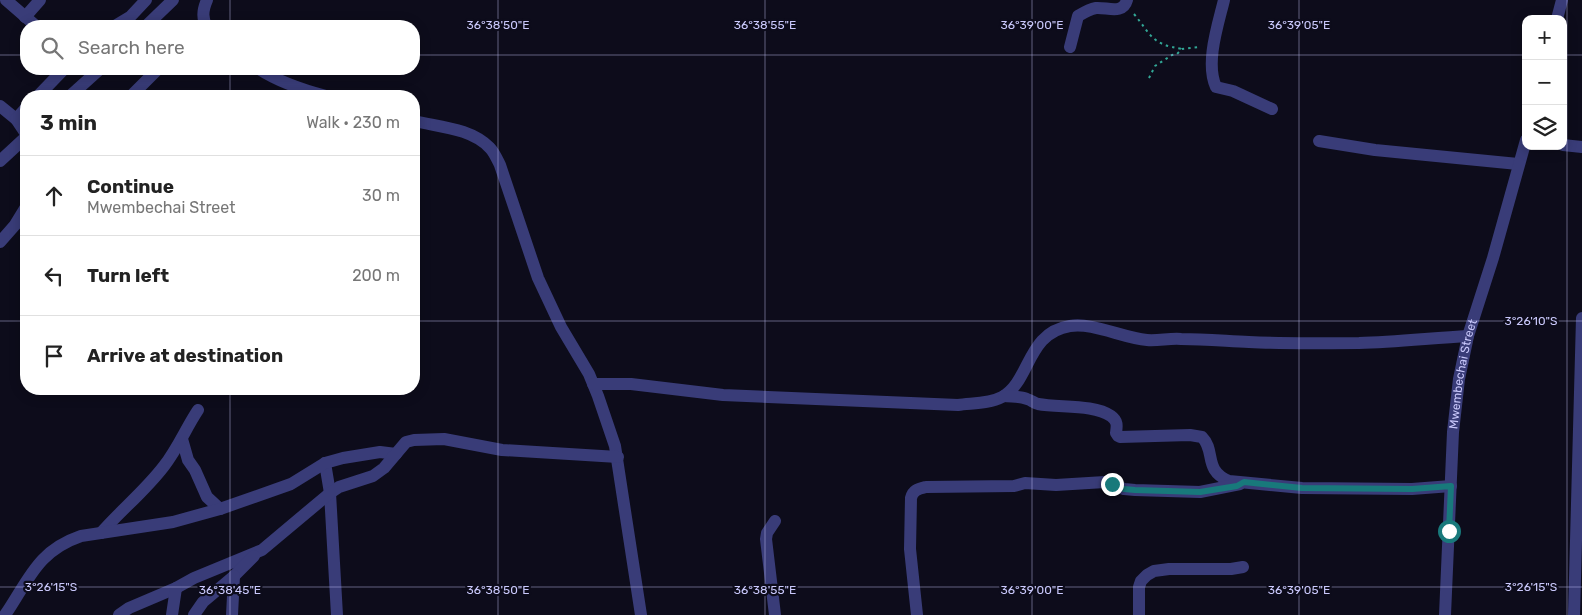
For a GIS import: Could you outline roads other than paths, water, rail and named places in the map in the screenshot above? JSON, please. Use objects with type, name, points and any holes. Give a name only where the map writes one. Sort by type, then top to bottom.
[{"type":"street","points":[[6,0],[28,20]]},
{"type":"street","points":[[25,18],[40,0]]},
{"type":"street","points":[[124,20],[146,0]]},
{"type":"street","points":[[152,20],[173,0]]},
{"type":"street","points":[[1224,0],[1216,31],[1212,68],[1212,76],[1216,87],[1233,91],[1272,109]]},
{"type":"street","points":[[1558,15],[1562,0]]},
{"type":"street","points":[[1070,47],[1076,20],[1081,14],[1094,8],[1121,8],[1127,2]]},
{"type":"street","points":[[196,20],[205,5]]},
{"type":"street","points":[[203,20],[205,5]]},
{"type":"street","points":[[44,90],[58,75]]},
{"type":"street","points":[[77,90],[93,75]]},
{"type":"street","points":[[136,90],[152,75]]},
{"type":"street","points":[[271,75],[308,90]]},
{"type":"street","points":[[0,106],[16,119],[20,125]]},
{"type":"street","points":[[16,119],[20,115]]},
{"type":"street","points":[[420,122],[470,134],[491,149],[500,165],[538,278],[561,327],[589,374],[618,457],[641,615]]},
{"type":"street","points":[[0,161],[20,141]]},
{"type":"street","points":[[1318,141],[1375,150],[1518,164]]},
{"type":"street","points":[[1567,145],[1582,147]]},
{"type":"street","name":"Mwembechai Street","points":[[1445,615],[1453,432],[1457,392],[1468,336],[1523,150]]},
{"type":"street","points":[[0,242],[20,217]]},
{"type":"street","points":[[1574,615],[1582,318]]},
{"type":"street","points":[[593,384],[632,384],[723,395],[958,405],[992,402],[1004,396],[1017,382],[1033,351],[1046,336],[1057,329],[1071,326],[1087,326],[1131,338],[1149,340],[1172,338],[1250,342],[1360,343],[1468,336]]},
{"type":"street","points":[[1004,396],[1026,398],[1039,404],[1103,412],[1110,415],[1117,422],[1116,433],[1118,436],[1190,435],[1202,437],[1215,472],[1229,481],[1302,488],[1412,489],[1451,486]]},
{"type":"street","points":[[101,533],[164,467],[198,410]]},
{"type":"street","points":[[182,439],[188,460],[195,470],[206,497],[220,509]]},
{"type":"street","points":[[194,615],[203,602],[234,576],[256,554],[330,493],[340,487],[373,476],[384,468],[406,442],[444,439],[502,450],[618,457]]},
{"type":"street","points":[[5,615],[37,564],[68,541],[81,536],[173,522],[220,509],[291,484],[325,463],[343,458],[380,452],[396,454]]},
{"type":"street","points":[[325,463],[330,493],[337,615]]},
{"type":"street","points":[[917,615],[910,549],[910,498],[912,492],[918,489],[926,487],[1014,486],[1025,483],[1056,485],[1105,482],[1124,489],[1200,492],[1237,486],[1244,482]]},
{"type":"street","points":[[775,521],[766,539],[775,615]]},
{"type":"street","points":[[119,615],[129,608],[176,588],[194,578],[262,550]]},
{"type":"street","points":[[1138,615],[1140,581],[1154,571],[1242,567]]},
{"type":"street","points":[[232,615],[234,576]]},
{"type":"street","points":[[172,615],[176,588]]}]
